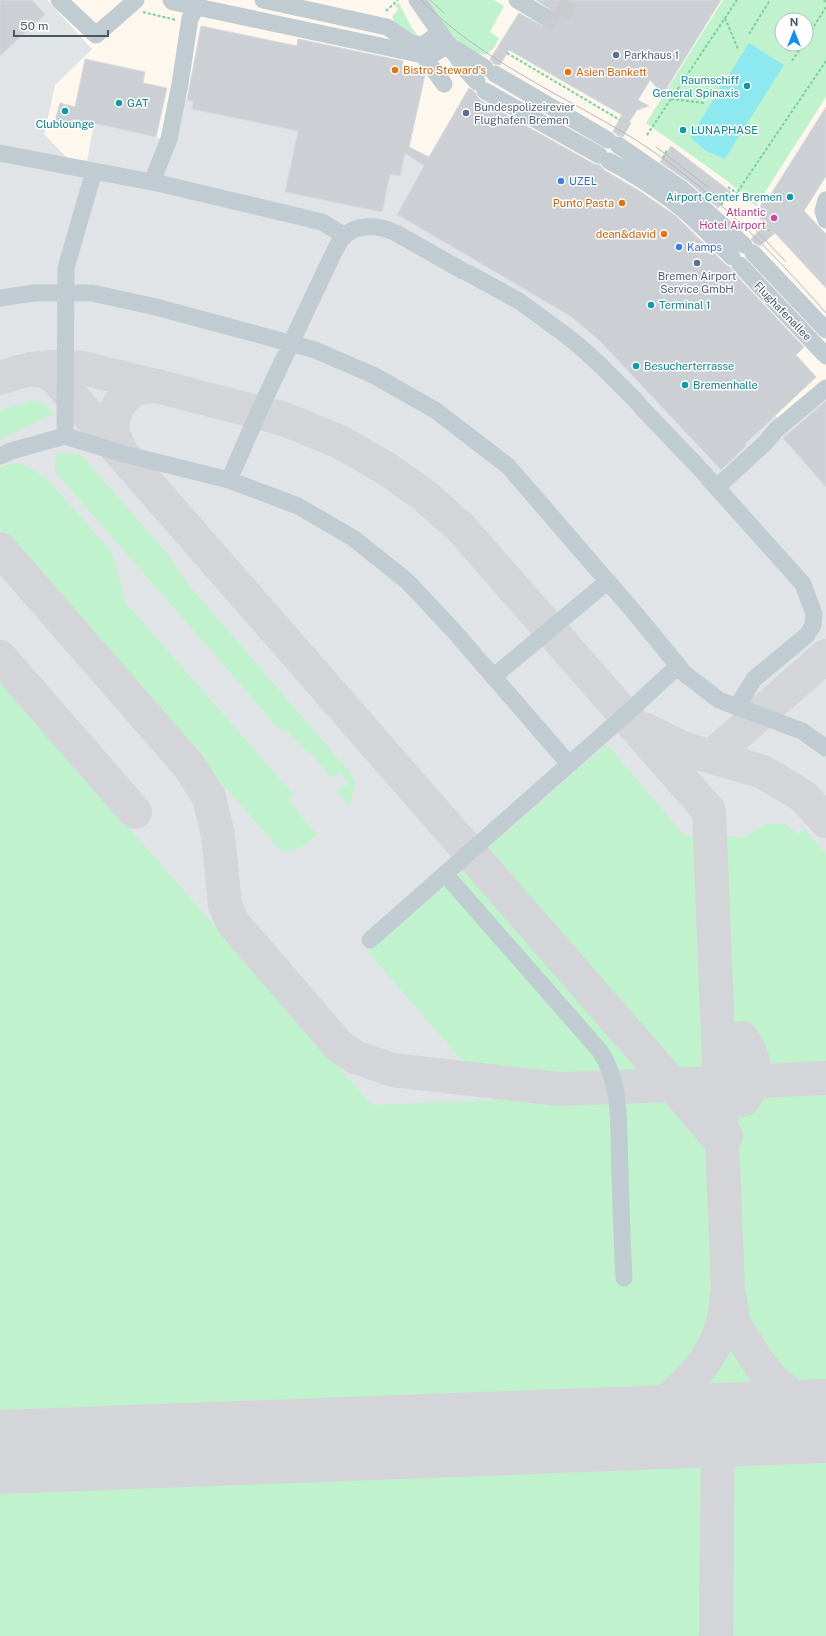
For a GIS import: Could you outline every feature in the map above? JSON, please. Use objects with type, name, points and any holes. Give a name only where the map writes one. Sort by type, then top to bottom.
[{"type":"street","points":[[59,0],[92,39],[131,4]]},
{"type":"street","points":[[171,0],[173,2],[198,3],[423,55],[435,53],[446,41]]},
{"type":"street","points":[[263,0],[387,27],[411,43],[420,45],[427,42],[446,41]]},
{"type":"street","name":"Flughafenallee","points":[[417,0],[446,41],[485,79],[581,145],[630,172],[676,204],[693,218],[826,356]]},
{"type":"street","points":[[518,0],[542,14]]},
{"type":"street","points":[[152,182],[169,139],[180,84],[189,23],[198,3]]},
{"type":"street","points":[[423,55],[444,84]]},
{"type":"street","name":"Flughafenallee","points":[[485,79],[615,144],[682,189],[743,244],[826,330]]},
{"type":"street","points":[[581,145],[615,144],[630,172]]},
{"type":"street","points":[[0,153],[152,182],[322,222],[344,236]]},
{"type":"street","points":[[65,436],[66,268],[94,171]]},
{"type":"street","points":[[826,200],[824,211],[826,220]]},
{"type":"street","points":[[229,480],[334,252],[344,236],[363,227],[381,227],[394,232],[519,301],[578,345],[639,405],[711,480],[803,584],[814,614],[813,625],[807,635],[754,680],[737,707]]},
{"type":"street","points":[[743,244],[734,259],[768,269]]},
{"type":"street","points":[[0,298],[34,293],[92,293],[156,306],[315,350],[373,375],[436,410],[508,466],[685,674],[719,700],[802,731],[826,748]]},
{"type":"street","points":[[711,480],[765,443],[776,430],[826,388]]},
{"type":"street","points":[[0,456],[11,451],[65,436],[124,454],[229,480],[298,506],[354,538],[407,581],[569,764]]},
{"type":"street","points":[[493,677],[608,582]]},
{"type":"street","points":[[370,940],[678,666]]},
{"type":"street","points":[[445,874],[607,1060],[611,1072],[617,1105],[624,1278]]},
{"type":"path","points":[[647,136],[737,0]]},
{"type":"path","points":[[749,34],[770,0]]},
{"type":"path","points":[[131,4],[189,23]]},
{"type":"path","points":[[814,26],[826,7]]},
{"type":"path","points":[[725,18],[738,49]]},
{"type":"path","points":[[792,61],[797,52]]},
{"type":"path","points":[[507,54],[620,120]]},
{"type":"path","points":[[732,200],[738,194],[826,61]]},
{"type":"path","points":[[671,99],[704,103]]},
{"type":"path","points":[[728,188],[738,194]]},
{"type":"path","points":[[717,210],[728,197]]},
{"type":"shaded area","points":[[32,0],[47,0],[92,49],[55,85],[44,134],[67,158],[87,161],[94,124],[164,139],[177,84],[188,86],[185,99],[193,101],[192,109],[298,131],[316,50],[425,73],[411,140],[408,140],[406,148],[796,355],[816,377],[775,415],[789,430],[826,398],[826,1636],[0,1636],[0,56],[45,14]]},
{"type":"shaded area","points":[[47,0],[826,0],[826,398],[789,430],[775,415],[429,157],[409,148],[408,139],[411,140],[425,73],[298,131],[192,109],[164,139],[87,161],[67,158],[44,134],[55,85],[92,49]]},
{"type":"green space","points":[[426,0],[494,0],[504,6],[490,32],[499,38],[494,48],[486,55],[467,52],[457,43]]},
{"type":"green space","points":[[723,0],[826,0],[826,97],[756,206],[726,180],[646,123]]},
{"type":"green space","points":[[399,3],[412,28],[421,40],[391,25],[394,21],[392,16],[398,10],[395,5]]},
{"type":"green space","points":[[35,400],[46,404],[54,414],[0,440],[0,410]]},
{"type":"green space","points":[[58,453],[80,454],[168,554],[187,583],[349,771],[355,783],[350,806],[336,792],[343,785],[345,787],[349,782],[340,772],[333,779],[311,753],[309,754],[285,729],[282,732],[58,475],[55,470],[55,464]]},
{"type":"green space","points":[[11,463],[18,463],[29,467],[46,478],[112,552],[126,603],[294,795],[288,800],[317,835],[297,849],[281,851],[0,529],[0,467]]},
{"type":"green space","points":[[0,681],[372,1105],[496,1100],[368,952],[607,744],[684,835],[745,837],[767,823],[785,824],[798,834],[804,828],[826,854],[826,1636],[0,1636]]},
{"type":"water","points":[[749,43],[784,65],[725,159],[706,151],[690,137]]},
{"type":"building","points":[[0,0],[32,0],[45,14],[0,56]]},
{"type":"building","points":[[536,0],[721,0],[666,89],[662,91],[658,89],[650,80],[638,100],[649,106],[637,110],[629,122],[631,123],[623,137],[617,135],[613,131],[622,115],[509,50],[500,65],[494,64],[490,59],[519,13],[541,25],[546,24],[550,20],[552,16],[551,10]]},
{"type":"building","name":"Terminal 1","points":[[201,26],[297,46],[298,39],[403,61],[402,68],[423,73],[425,75],[409,147],[429,157],[469,88],[475,92],[480,100],[594,164],[600,165],[604,170],[638,190],[676,216],[725,264],[730,267],[804,347],[796,355],[816,377],[745,444],[746,446],[721,470],[601,342],[572,317],[397,215],[424,166],[405,153],[400,176],[390,174],[382,212],[285,192],[298,131],[192,109],[193,101],[187,100]]},
{"type":"building","name":"GAT","points":[[85,59],[145,72],[143,83],[167,88],[156,137],[74,119],[66,128],[60,128],[56,124],[56,117],[60,103],[75,107]]},
{"type":"building","name":"Airport Center Bremen","points":[[826,107],[826,176],[804,211],[826,234],[826,288],[775,233],[760,246],[754,243],[751,239],[763,227],[760,207],[764,200],[771,194]]},
{"type":"building","points":[[671,146],[731,192],[718,208],[689,182],[660,162]]},
{"type":"building","points":[[826,401],[826,487],[783,438]]},
{"type":"taxiway","points":[[31,369],[54,367],[83,368],[284,419],[340,442],[387,469],[425,496],[461,528],[709,811],[728,1289],[724,1318],[718,1337],[701,1367],[689,1381],[661,1404],[647,1413],[632,1419],[560,1431]]},
{"type":"taxiway","points":[[0,378],[26,370],[38,370],[53,375],[673,1085],[826,1078]]},
{"type":"taxiway","points":[[120,450],[113,432],[116,410],[124,398],[135,389],[158,386]]},
{"type":"taxiway","points":[[0,549],[189,766],[209,797],[218,835],[225,905],[233,923],[339,1046],[355,1057],[393,1070],[559,1089],[673,1085],[722,1143],[726,1136]]},
{"type":"taxiway","points":[[711,757],[826,656]]},
{"type":"taxiway","points":[[0,657],[135,812]]},
{"type":"taxiway","points":[[646,730],[682,748],[763,772],[803,796],[826,821]]},
{"type":"taxiway","points":[[742,1038],[753,1061],[754,1069],[752,1084],[743,1100]]},
{"type":"taxiway","points":[[729,1295],[734,1324],[760,1365],[774,1381],[792,1396],[826,1410]]},
{"type":"taxiway","points":[[716,1636],[718,1425]]},
{"type":"runway","points":[[0,1452],[826,1421]]},
{"type":"tunnel","points":[[542,15],[557,23],[570,0]]},
{"type":"tram line","points":[[421,0],[469,41],[522,75],[631,137],[685,175],[759,241],[826,313]]},
{"type":"tram line","points":[[430,0],[444,13]]},
{"type":"tram line","points":[[656,147],[709,188]]},
{"type":"tram line","points":[[749,223],[785,261]]},
{"type":"place","name":"Parkhaus 1","points":[[616,55]]},
{"type":"place","name":"Bistro Steward's","points":[[395,70]]},
{"type":"place","name":"Asien Bankett","points":[[568,72]]},
{"type":"place","name":"Raumschiff General Spinaxis","points":[[747,86]]},
{"type":"place","name":"GAT","points":[[119,103]]},
{"type":"place","name":"Clublounge","points":[[65,111]]},
{"type":"place","name":"Bundespolizeirevier Flughafen Bremen","points":[[466,113]]},
{"type":"place","name":"LUNAPHASE","points":[[683,130]]},
{"type":"place","name":"UZEL","points":[[561,181]]},
{"type":"place","name":"Airport Center Bremen","points":[[790,197]]},
{"type":"place","name":"Punto Pasta","points":[[622,203]]},
{"type":"place","name":"Atlantic Hotel Airport","points":[[774,218]]},
{"type":"place","name":"dean&david","points":[[664,234]]},
{"type":"place","name":"Kamps","points":[[679,247]]},
{"type":"place","name":"Bremen Airport Service GmbH","points":[[697,263]]},
{"type":"place","name":"Terminal 1","points":[[651,305]]},
{"type":"place","name":"Besucherterrasse","points":[[636,366]]},
{"type":"place","name":"Bremenhalle","points":[[685,385]]}]
